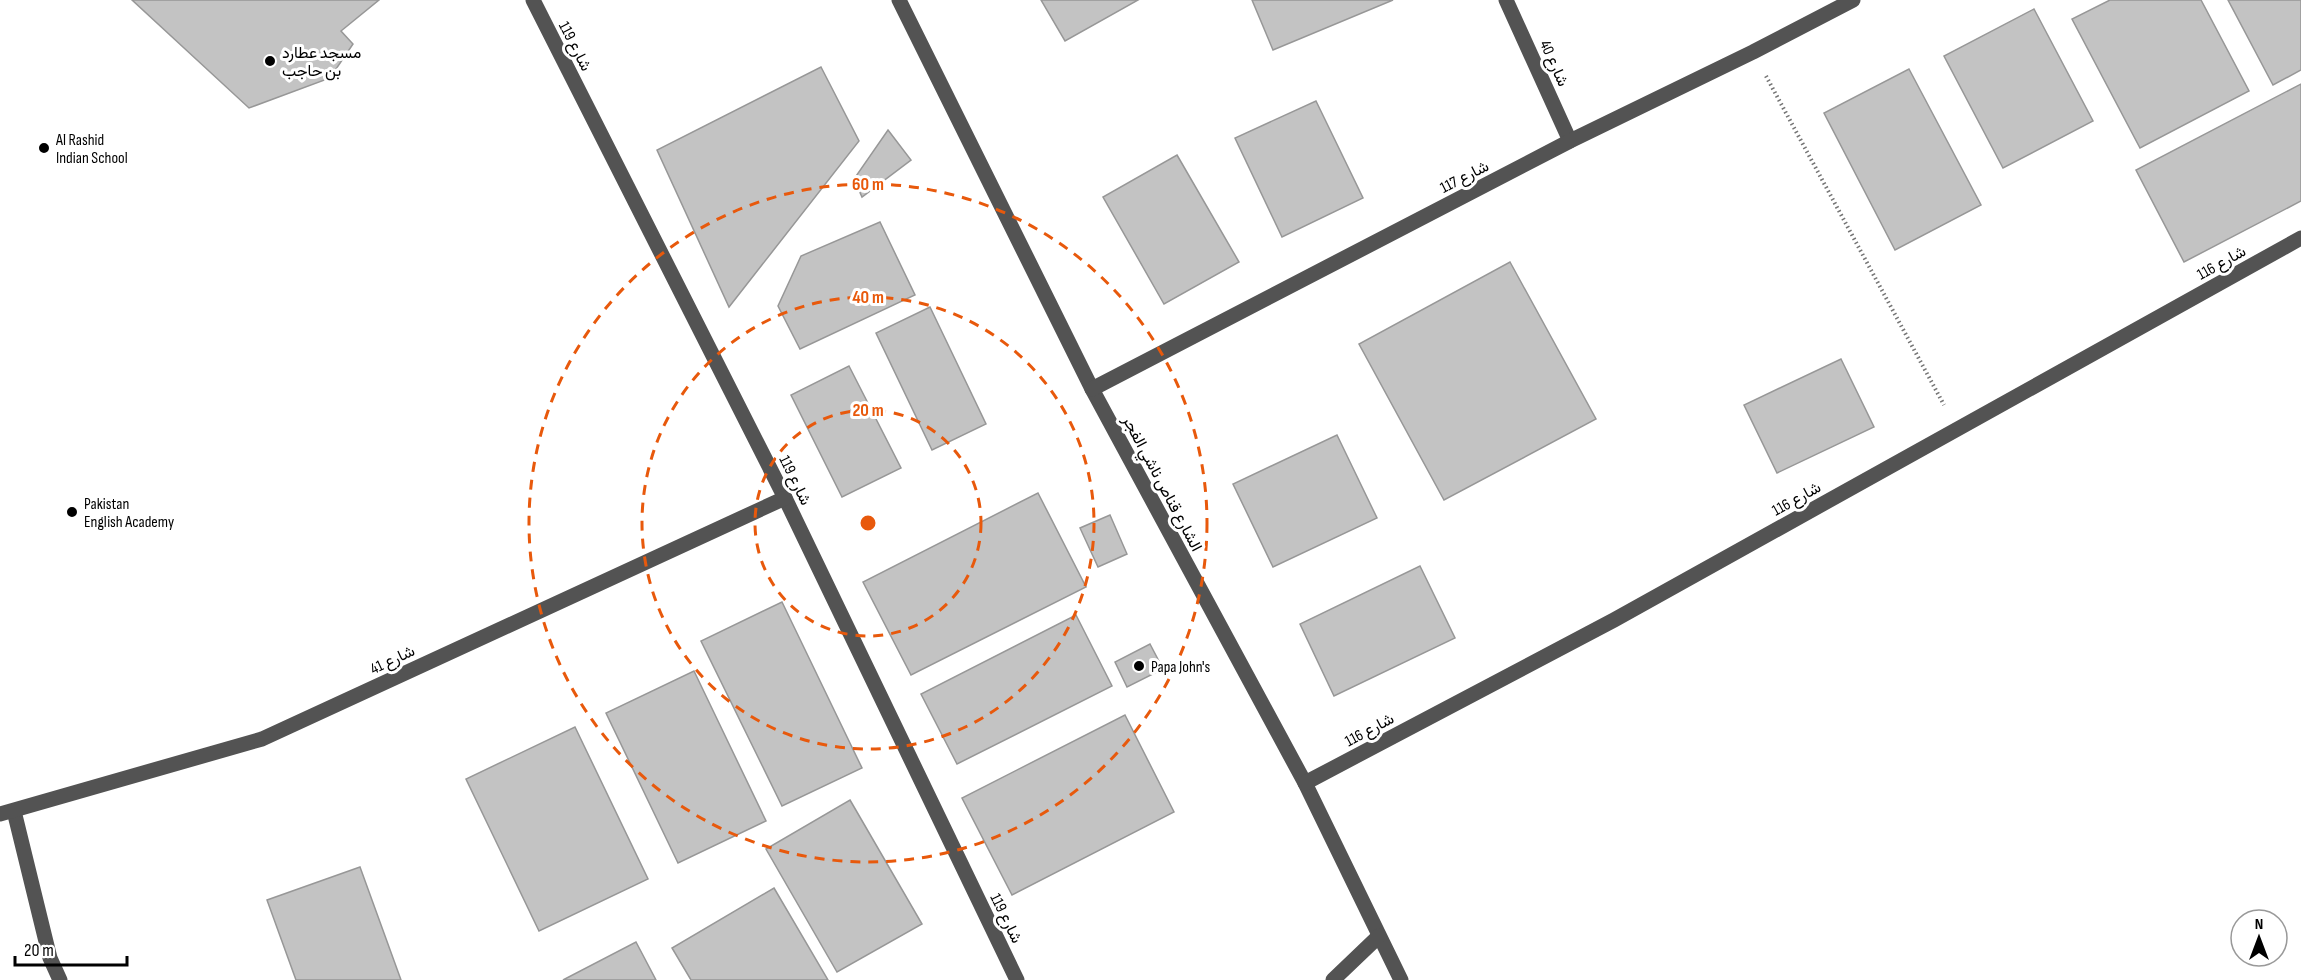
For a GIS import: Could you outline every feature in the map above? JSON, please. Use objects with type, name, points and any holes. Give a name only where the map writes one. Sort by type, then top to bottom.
[{"type":"street","name":"شارع 119","points":[[533,0],[785,498],[1017,980]]},
{"type":"street","name":"الشارع قناص ناشي الفجر","points":[[899,0],[1092,389],[1305,783],[1401,980]]},
{"type":"street","name":"شارع 40","points":[[1506,0],[1570,141]]},
{"type":"street","name":"شارع 117","points":[[1092,389],[1570,141],[1753,52],[1853,0]]},
{"type":"street","name":"شارع 116","points":[[1305,783],[1614,620],[2301,238]]},
{"type":"street","name":"شارع 41","points":[[7,813],[262,740],[785,498]]},
{"type":"street","points":[[7,813],[50,958],[60,980]]},
{"type":"street","points":[[1333,980],[1379,936]]},
{"type":"path","points":[[1753,52],[1958,429]]},
{"type":"building","name":"مسجد عطارد بن حاجب","points":[[132,0],[379,0],[341,31],[353,44],[330,78],[249,108]]},
{"type":"building","points":[[1041,0],[1138,0],[1065,41]]},
{"type":"building","points":[[1252,0],[1393,0],[1273,50]]},
{"type":"building","points":[[2110,0],[2201,0],[2249,91],[2140,148],[2072,19]]},
{"type":"building","points":[[2228,0],[2301,0],[2301,70],[2273,85]]},
{"type":"building","points":[[2034,9],[2093,121],[2003,168],[1944,56]]},
{"type":"building","points":[[821,67],[859,141],[729,307],[657,150]]},
{"type":"building","points":[[1909,69],[1981,205],[1895,250],[1824,113]]},
{"type":"building","points":[[2301,84],[2301,201],[2184,262],[2136,170]]},
{"type":"building","points":[[1316,101],[1363,198],[1282,237],[1235,138]]},
{"type":"building","points":[[888,130],[911,160],[862,197],[854,179]]},
{"type":"building","points":[[1177,155],[1239,262],[1164,304],[1103,197]]},
{"type":"building","points":[[880,222],[915,295],[800,349],[778,306],[801,256]]},
{"type":"building","points":[[1510,262],[1596,419],[1444,500],[1359,344]]},
{"type":"building","points":[[930,307],[986,424],[932,450],[876,333]]},
{"type":"building","points":[[1841,359],[1874,427],[1777,473],[1744,405]]},
{"type":"building","points":[[849,366],[901,468],[842,497],[791,395]]},
{"type":"building","points":[[1337,435],[1377,518],[1273,567],[1233,484]]},
{"type":"building","points":[[1038,493],[1086,587],[911,675],[863,582]]},
{"type":"building","points":[[1110,515],[1127,554],[1098,567],[1080,528]]},
{"type":"building","points":[[1420,566],[1455,638],[1334,696],[1300,624]]},
{"type":"building","points":[[782,602],[862,768],[782,806],[701,641]]},
{"type":"building","points":[[1076,615],[1112,686],[957,764],[921,694]]},
{"type":"building","name":"Papa John's","points":[[1150,644],[1163,669],[1127,687],[1115,662]]},
{"type":"building","points":[[694,671],[766,821],[678,863],[606,713]]},
{"type":"building","points":[[1125,715],[1174,812],[1012,895],[962,798]]},
{"type":"building","points":[[575,727],[648,879],[539,931],[466,779]]},
{"type":"building","points":[[850,800],[922,924],[837,972],[766,849]]},
{"type":"building","points":[[360,867],[401,980],[296,980],[267,900]]},
{"type":"building","points":[[774,888],[828,980],[691,980],[672,948]]},
{"type":"building","points":[[636,942],[656,980],[563,980]]},
{"type":"place","name":"مسجد عطارد بن حاجب","points":[[270,61]]},
{"type":"place","name":"Al Rashid Indian School","points":[[44,148]]},
{"type":"place","name":"Pakistan English Academy","points":[[72,512]]},
{"type":"place","name":"Papa John's","points":[[1139,666]]}]
